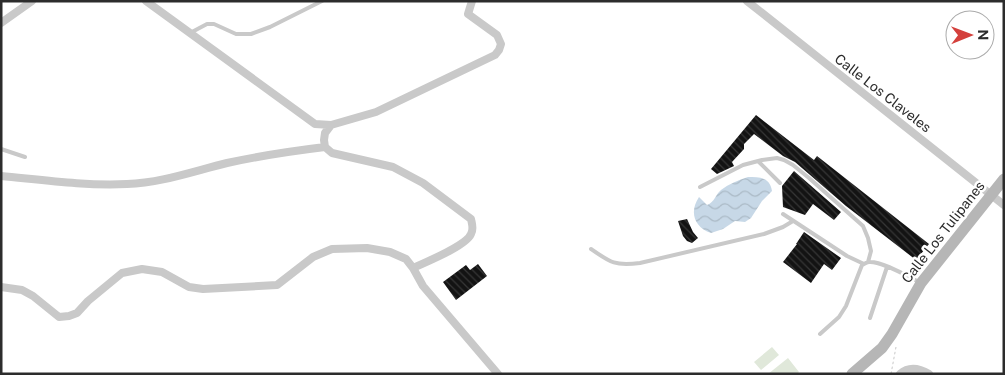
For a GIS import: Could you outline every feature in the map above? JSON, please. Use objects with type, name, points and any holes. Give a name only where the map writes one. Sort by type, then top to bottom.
[{"type":"street","points":[[1,23],[32,1]]},
{"type":"street","points":[[146,1],[315,124],[331,125],[376,112],[495,55],[501,44],[496,35],[468,14],[472,1]]},
{"type":"street","name":"Calle Los Claveles","points":[[747,1],[1004,205]]},
{"type":"street","points":[[331,125],[325,133],[324,140],[325,147],[332,153],[393,166],[423,183],[471,219],[473,227],[471,236],[456,248],[413,268]]},
{"type":"street","points":[[1,176],[89,184],[128,184],[166,179],[234,161],[325,147]]},
{"type":"street","name":"Calle Los Tulipanes","points":[[852,374],[887,342],[921,283],[1004,179]]},
{"type":"street","points":[[1,286],[22,290],[33,296],[59,317],[77,314],[88,300],[122,273],[142,269],[162,272],[189,288],[277,285],[313,257],[332,249],[366,248],[390,252],[406,260],[423,286],[498,374]]},
{"type":"street","points":[[900,374],[908,368],[929,374]]},
{"type":"street","points":[[908,374],[916,369]]},
{"type":"lane","points":[[190,33],[207,24],[214,24],[236,34],[251,34],[270,27],[322,1]]},
{"type":"lane","points":[[1,148],[25,157]]},
{"type":"lane","points":[[700,187],[743,165],[777,158],[788,162],[809,178],[863,226],[871,250],[866,263],[859,270],[843,312],[820,334]]},
{"type":"lane","points":[[758,161],[780,183]]},
{"type":"lane","points":[[783,214],[847,256],[866,263],[874,262],[921,283]]},
{"type":"lane","points":[[591,249],[609,262],[626,265],[764,234],[794,221]]},
{"type":"lane","points":[[870,318],[887,267]]},
{"type":"path","points":[[891,374],[896,348],[892,334]]},
{"type":"shaded area","points":[[772,347],[779,355],[761,370],[754,362]]},
{"type":"shaded area","points":[[788,358],[799,372],[797,374],[768,374]]},
{"type":"water","points":[[748,177],[766,180],[771,186],[772,191],[762,201],[751,218],[745,222],[735,221],[723,229],[711,233],[697,223],[694,208],[699,197],[707,205],[724,188]]},
{"type":"building","points":[[756,115],[814,160],[817,156],[929,244],[916,260],[846,206],[795,162],[783,156],[754,134],[744,144],[744,149],[732,162],[734,166],[717,174],[711,169]]},
{"type":"building","points":[[794,171],[841,212],[834,220],[813,204],[805,215],[783,207],[782,186]]},
{"type":"building","points":[[687,219],[698,238],[692,243],[683,236],[678,221]]},
{"type":"building","points":[[804,232],[841,258],[832,270],[824,264],[811,283],[783,262]]},
{"type":"building","points":[[478,264],[487,276],[456,300],[443,282],[466,265],[470,270]]}]
